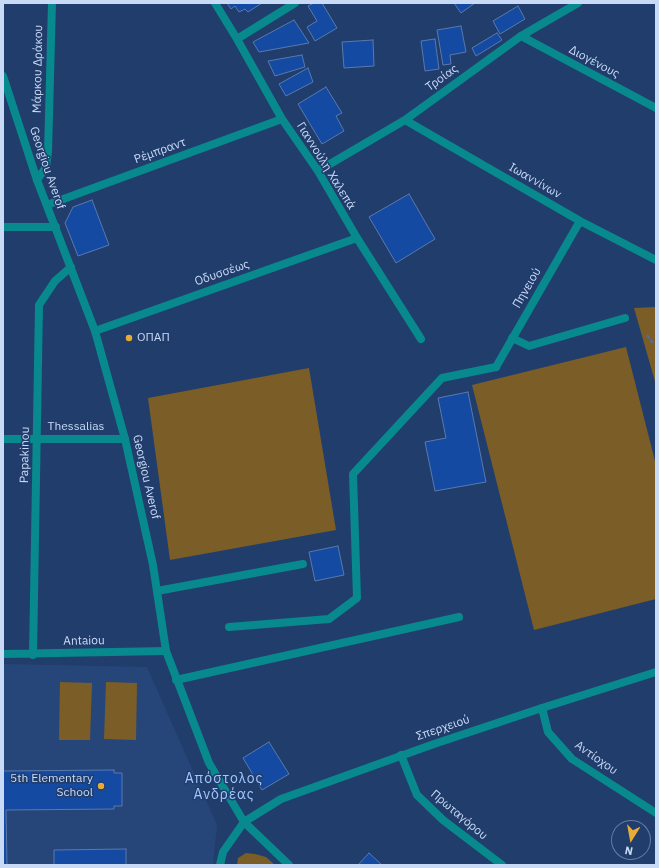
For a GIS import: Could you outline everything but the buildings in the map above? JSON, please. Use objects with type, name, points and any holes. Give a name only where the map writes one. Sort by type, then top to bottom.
[{"type":"street","name":"Μάρκου Δράκου","points":[[37,180],[46,167],[48,152],[52,3]]},
{"type":"street","name":"Γιαννούλη Χαλεπά","points":[[215,3],[282,119],[318,171],[357,238],[421,339]]},
{"type":"street","points":[[237,39],[295,3]]},
{"type":"street","name":"Τροίας","points":[[318,171],[404,120],[521,36],[578,3]]},
{"type":"street","name":"Διογένους","points":[[521,36],[656,108]]},
{"type":"street","name":"Georgiou Averof","points":[[3,76],[37,180],[95,331],[125,439],[153,565],[166,651],[176,680],[209,764],[244,822],[289,865]]},
{"type":"street","name":"Ρέμπραντ","points":[[47,205],[282,119]]},
{"type":"street","name":"Ιωαννίνων","points":[[404,120],[580,220],[656,260]]},
{"type":"street","name":"Πηνειού","points":[[229,627],[329,619],[357,598],[353,474],[442,378],[496,367],[580,220]]},
{"type":"street","points":[[3,227],[56,227]]},
{"type":"street","name":"Οδυσσέως","points":[[95,331],[357,238]]},
{"type":"street","name":"Papakinou","points":[[33,655],[39,305],[55,281],[71,267]]},
{"type":"street","points":[[512,338],[529,346],[625,318]]},
{"type":"street","name":"Thessalias","points":[[3,439],[125,439]]},
{"type":"street","points":[[157,591],[303,564]]},
{"type":"street","points":[[176,680],[459,617]]},
{"type":"street","name":"Antaiou","points":[[3,654],[33,655],[166,651]]},
{"type":"street","name":"Σπερχειού","points":[[244,822],[281,799],[401,755],[656,672]]},
{"type":"street","name":"Αντίοχου","points":[[542,708],[548,732],[572,759],[656,813]]},
{"type":"street","name":"Πρωταγόρου","points":[[401,755],[417,795],[443,820],[502,865]]},
{"type":"street","points":[[220,865],[223,852],[244,822]]},
{"type":"path","points":[[647,335],[652,342],[656,341]]},
{"type":"shaded area","points":[[656,307],[656,385],[634,308]]},
{"type":"shaded area","points":[[626,347],[656,465],[656,599],[534,630],[472,385]]},
{"type":"shaded area","points":[[309,368],[336,530],[170,560],[148,398]]},
{"type":"shaded area","name":"5th Elementary School","points":[[3,664],[147,667],[217,825],[213,865],[3,865]]},
{"type":"shaded area","points":[[60,682],[92,683],[90,740],[59,740]]},
{"type":"shaded area","points":[[106,682],[137,683],[136,740],[104,739]]},
{"type":"shaded area","points":[[246,853],[266,857],[275,865],[237,865],[238,858]]},
{"type":"place","name":"ΟΠΑΠ","points":[[129,338]]},
{"type":"place","name":"5th Elementary School","points":[[101,786]]},
{"type":"district","name":"Απόστολος Ανδρέας","points":[[224,788]]}]
